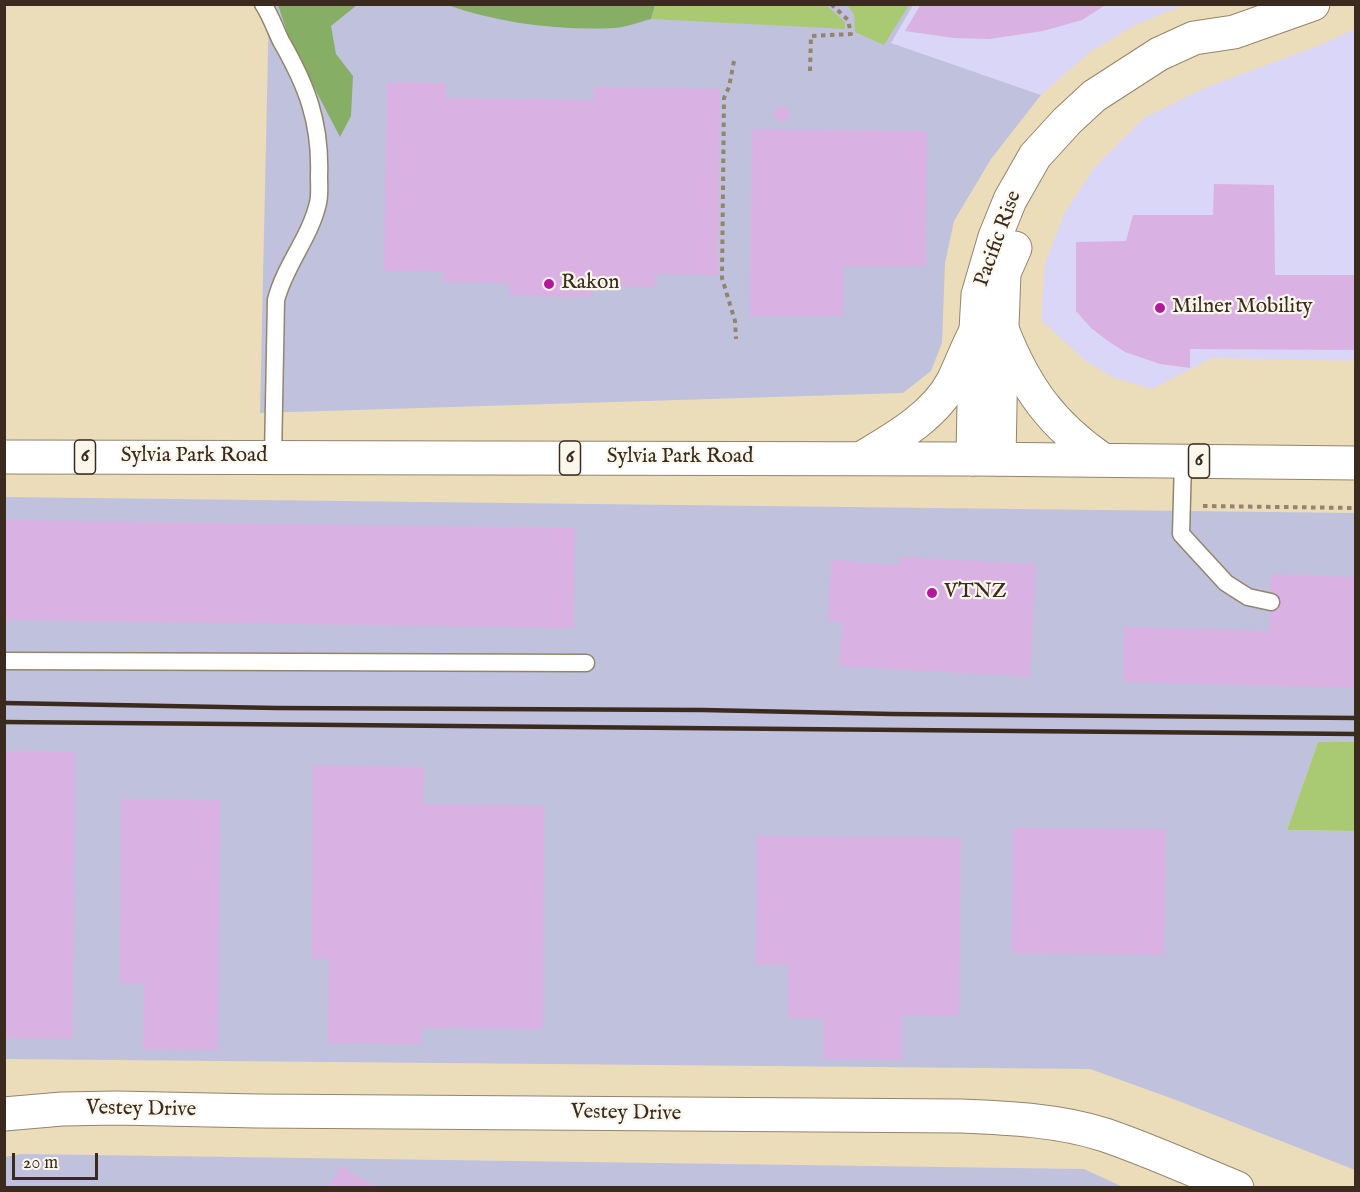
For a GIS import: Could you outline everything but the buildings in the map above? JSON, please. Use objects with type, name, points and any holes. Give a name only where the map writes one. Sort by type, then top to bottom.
[{"type":"street","name":"Pacific Rise","points":[[986,459],[989,330],[1005,273],[1051,162],[1081,131],[1133,91],[1184,65],[1234,32],[1272,21],[1313,4]]},
{"type":"street","points":[[862,459],[899,435],[931,409],[989,330],[1014,361],[1048,414],[1080,444],[1103,460]]},
{"type":"street","name":"Sylvia Park Road","points":[[4,457],[986,459],[1356,463]]},
{"type":"street","name":"Vestey Drive","points":[[4,1114],[117,1108],[959,1116],[1034,1120],[1104,1135],[1237,1188]]},
{"type":"lane","points":[[263,4],[309,94],[317,124],[320,157],[318,202],[308,230],[281,280],[276,300],[273,457]]},
{"type":"lane","points":[[1183,461],[1181,534],[1226,583],[1248,597],[1270,602]]},
{"type":"lane","points":[[4,661],[586,663]]},
{"type":"path","points":[[810,71],[811,36],[851,34],[848,20],[831,4]]},
{"type":"path","points":[[734,61],[729,87],[724,98],[722,278],[735,321],[736,339]]},
{"type":"path","points":[[1182,502],[1207,506],[1356,508]]},
{"type":"shaded area","points":[[269,5],[913,5],[891,43],[1041,95],[991,159],[954,221],[945,263],[942,343],[931,371],[903,393],[260,413]]},
{"type":"shaded area","points":[[913,5],[1185,5],[1135,25],[1090,52],[1041,95],[890,43]]},
{"type":"shaded area","points":[[1355,29],[1355,361],[1212,358],[1152,389],[1114,378],[1087,362],[1041,320],[1045,263],[1065,212],[1094,168],[1144,118],[1207,87],[1323,44]]},
{"type":"shaded area","points":[[4,497],[1355,513],[1355,742],[1318,742],[1287,830],[1355,831],[1355,1170],[1090,1069],[5,1059]]},
{"type":"shaded area","points":[[21,1154],[1084,1169],[1123,1187],[5,1188],[5,1157]]},
{"type":"green space","points":[[825,4],[845,22],[845,29],[651,19],[655,5]]},
{"type":"green space","points":[[278,5],[357,5],[331,26],[336,54],[353,76],[351,116],[340,137],[290,41]]},
{"type":"green space","points":[[447,5],[655,5],[651,19],[628,26],[594,29],[551,27],[509,21]]},
{"type":"green space","points":[[847,5],[909,5],[884,45],[855,32],[854,14]]},
{"type":"green space","points":[[1318,742],[1355,742],[1355,831],[1287,830]]},
{"type":"railway","points":[[4,703],[277,708],[703,710],[1356,718]]},
{"type":"railway","points":[[4,722],[1356,734]]},
{"type":"place","name":"Rakon","points":[[549,284]]},
{"type":"place","name":"Milner Mobility","points":[[1160,308]]},
{"type":"place","name":"VTNZ","points":[[932,593]]}]
